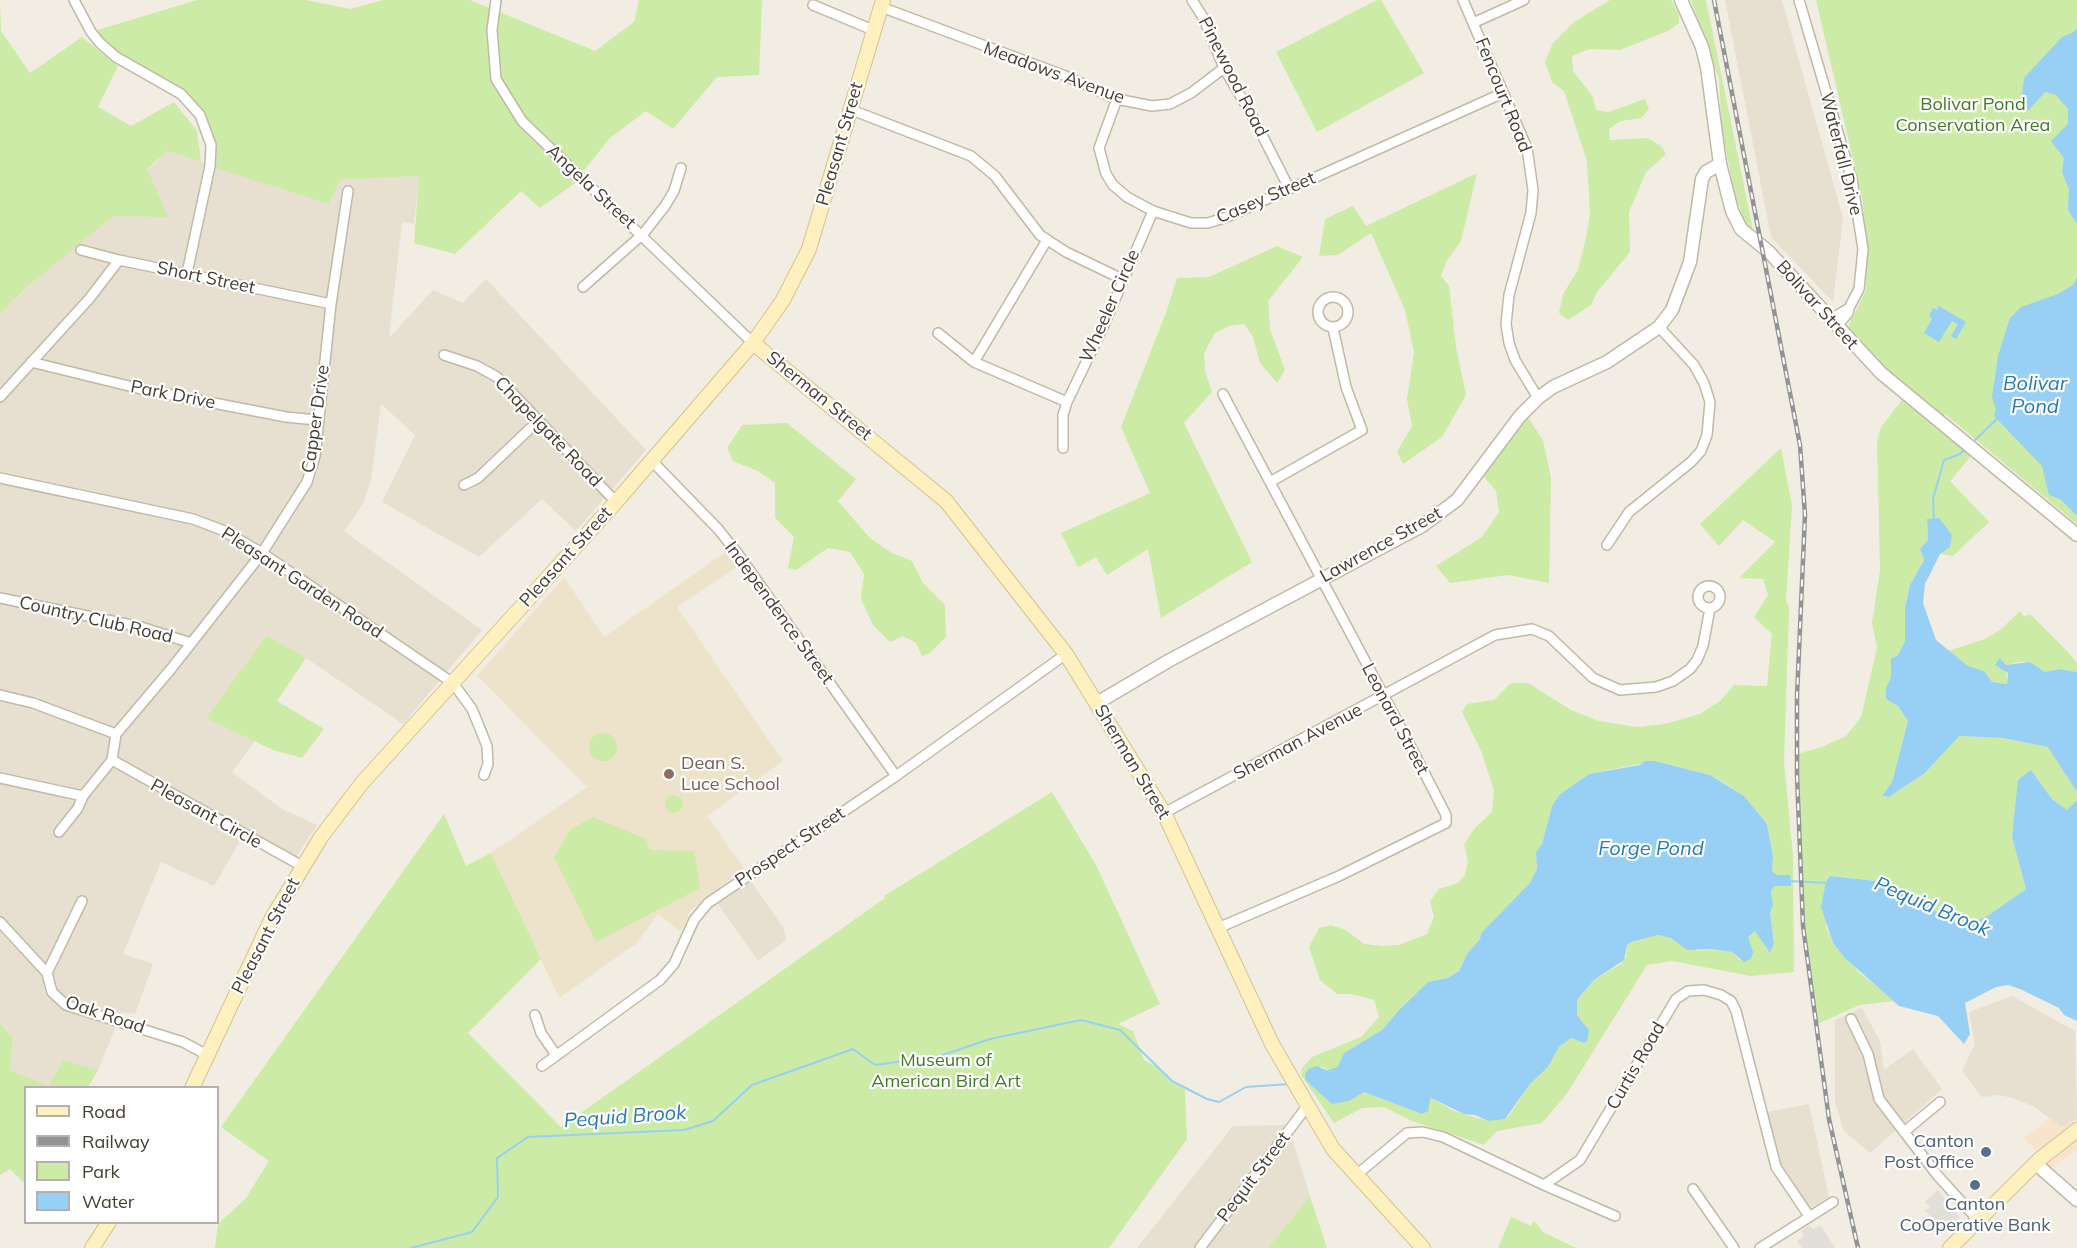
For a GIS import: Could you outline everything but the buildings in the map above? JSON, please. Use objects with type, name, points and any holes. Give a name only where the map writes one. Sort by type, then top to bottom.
[{"type":"main road","name":"Pleasant Street","points":[[193,1086],[272,918],[302,866],[362,783],[615,502],[753,343],[783,300],[809,249],[882,3]]},
{"type":"main road","name":"Sherman Street","points":[[753,343],[946,501],[1066,654],[1164,813],[1272,1044],[1333,1149],[1355,1176],[1423,1248]]},
{"type":"main road","points":[[1950,1248],[2035,1163],[2077,1130]]},
{"type":"main road","points":[[92,1248],[108,1224]]},
{"type":"street","points":[[74,0],[91,32],[100,43],[132,67],[181,94],[200,115],[211,145],[210,166],[187,273]]},
{"type":"street","name":"Angela Street","points":[[496,0],[492,30],[496,79],[508,103],[538,138],[643,234],[753,343]]},
{"type":"street","name":"Pinewood Road","points":[[1191,0],[1204,19],[1224,68],[1254,119],[1289,188]]},
{"type":"street","name":"Fencourt Road","points":[[1463,0],[1527,148],[1533,190],[1531,213],[1509,295],[1506,324],[1515,360],[1538,398]]},
{"type":"street","points":[[1473,23],[1524,0]]},
{"type":"street","name":"Bolivar Street","points":[[1681,0],[1695,27],[1707,67],[1720,164],[1732,211],[1741,229],[1769,252],[1833,324],[1881,373],[1971,444],[2077,534]]},
{"type":"street","name":"Waterfall Drive","points":[[1799,0],[1852,180],[1863,249],[1859,289],[1848,313],[1833,324]]},
{"type":"street","name":"Meadows Avenue","points":[[882,3],[1117,99],[1152,106],[1170,104],[1191,93],[1224,68]]},
{"type":"street","points":[[813,5],[873,30]]},
{"type":"street","name":"Casey Street","points":[[1117,99],[1099,148],[1106,174],[1113,185],[1127,197],[1153,210],[1191,223],[1208,223],[1227,217],[1503,93]]},
{"type":"street","points":[[849,109],[971,156],[995,176],[1047,240],[1122,279]]},
{"type":"street","name":"Lawrence Street","points":[[1097,703],[1320,579],[1422,526],[1457,500],[1520,416],[1538,398],[1553,387],[1607,362],[1659,327],[1672,310],[1690,262],[1702,179],[1706,172],[1720,164]]},
{"type":"street","points":[[583,287],[643,234],[674,191],[681,168]]},
{"type":"street","name":"Capper Drive","points":[[116,734],[262,553],[307,482],[315,456],[331,304],[348,191]]},
{"type":"street","name":"Wheeler Circle","points":[[1064,448],[1063,415],[1066,402],[1104,325],[1153,210]]},
{"type":"street","points":[[974,362],[1047,240]]},
{"type":"street","name":"Short Street","points":[[81,250],[331,304]]},
{"type":"street","points":[[0,398],[89,299],[119,260]]},
{"type":"street","points":[[1607,545],[1629,512],[1691,462],[1701,451],[1707,435],[1710,402],[1704,383],[1694,364],[1659,327]]},
{"type":"street","points":[[1270,483],[1362,430],[1346,387],[1333,328]]},
{"type":"street","points":[[938,333],[974,362],[1066,402]]},
{"type":"street","name":"Chapelgate Road","points":[[444,355],[477,366],[497,377],[615,502]]},
{"type":"street","name":"Park Drive","points":[[31,362],[141,389],[286,417],[317,420]]},
{"type":"street","name":"Leonard Street","points":[[1218,928],[1339,876],[1446,823],[1446,815],[1223,394]]},
{"type":"street","points":[[464,485],[478,478],[539,420]]},
{"type":"street","name":"Independence Street","points":[[651,460],[718,529],[738,554],[896,776]]},
{"type":"street","name":"Pleasant Garden Road","points":[[0,478],[193,519],[222,530],[262,553],[453,683],[472,709],[487,746],[488,764],[484,775]]},
{"type":"street","name":"Country Club Road","points":[[0,598],[141,627],[191,643]]},
{"type":"street","name":"Sherman Avenue","points":[[1164,813],[1495,635],[1532,629],[1549,636],[1593,678],[1620,690],[1631,691],[1673,681],[1690,669],[1703,646],[1710,608]]},
{"type":"street","name":"Prospect Street","points":[[542,1066],[660,980],[674,964],[694,920],[708,903],[896,776],[1066,654]]},
{"type":"street","points":[[0,695],[33,703],[116,734],[112,760],[83,796],[78,808],[59,832]]},
{"type":"street","name":"Pleasant Circle","points":[[112,760],[302,866]]},
{"type":"street","points":[[0,778],[83,796]]},
{"type":"street","points":[[47,973],[82,901]]},
{"type":"street","name":"Oak Road","points":[[0,922],[47,973],[52,992],[66,1005],[183,1042],[209,1056]]},
{"type":"street","name":"Curtis Road","points":[[1544,1185],[1580,1160],[1676,999],[1688,991],[1704,990],[1731,1001],[1736,1011],[1776,1167],[1809,1216]]},
{"type":"street","points":[[535,1016],[541,1033],[556,1055]]},
{"type":"street","points":[[1851,1019],[1868,1054],[1879,1099],[1963,1206],[1978,1220]]},
{"type":"street","points":[[1904,1132],[1940,1102]]},
{"type":"street","name":"Pequit Street","points":[[1200,1248],[1308,1106]]},
{"type":"street","points":[[1355,1176],[1407,1132],[1423,1132],[1443,1137],[1616,1216]]},
{"type":"street","points":[[2035,1163],[2077,1200]]},
{"type":"street","points":[[1693,1189],[1734,1248]]},
{"type":"street","points":[[1760,1248],[1833,1203]]},
{"type":"shaded area","points":[[1725,0],[1782,0],[1843,218],[1833,302],[1771,237]]},
{"type":"shaded area","points":[[167,151],[329,204],[339,180],[419,176],[414,224],[402,222],[389,338],[433,290],[463,303],[486,279],[646,450],[576,531],[542,499],[479,557],[382,502],[415,435],[381,404],[371,480],[363,504],[344,531],[482,630],[403,724],[306,658],[267,635],[207,718],[255,741],[232,772],[282,809],[317,825],[290,866],[241,839],[214,886],[161,862],[123,954],[153,964],[135,1014],[122,1012],[98,1070],[63,1060],[49,1086],[8,1070],[13,1037],[0,1024],[0,314]]},
{"type":"shaded area","name":"Dean S. Luce School","points":[[727,551],[738,566],[677,607],[783,761],[707,816],[744,868],[690,911],[681,932],[658,914],[637,943],[559,998],[491,853],[587,787],[477,676],[564,577],[604,637]]},
{"type":"shaded area","points":[[751,881],[784,929],[786,940],[758,961],[718,904]]},
{"type":"shaded area","points":[[2012,996],[2075,1031],[2077,1118],[2061,1127],[2033,1106],[2015,1099],[2000,1095],[1982,1097],[1962,1071],[1975,1044],[1969,1012]]},
{"type":"shaded area","points":[[1862,1008],[1880,1041],[1884,1070],[1913,1049],[1942,1089],[1870,1153],[1844,1131],[1835,1102],[1835,1020]]},
{"type":"shaded area","points":[[1809,1104],[1829,1197],[1810,1208],[1780,1162],[1767,1112]]},
{"type":"shaded area","points":[[2050,1118],[2061,1127],[2077,1118],[2077,1150],[2051,1168],[2024,1138]]},
{"type":"shaded area","points":[[1288,1125],[1310,1196],[1268,1248],[1137,1248],[1233,1126]]},
{"type":"shaded area","points":[[1938,1190],[1960,1218],[1950,1227],[1946,1223],[1942,1228],[1925,1211],[1930,1207],[1925,1202]]},
{"type":"shaded area","points":[[1809,1225],[1813,1229],[1821,1226],[1835,1248],[1802,1248],[1797,1241],[1804,1236],[1801,1231]]},
{"type":"green space","points":[[0,0],[1,31],[30,73],[82,37],[118,66],[98,107],[131,126],[174,102],[197,131],[201,162],[167,151],[147,169],[168,217],[113,216],[28,286],[0,314]]},
{"type":"green space","points":[[197,0],[306,0],[350,9],[383,0],[470,0],[595,51],[634,22],[639,0],[762,0],[759,75],[717,77],[673,129],[646,111],[610,138],[580,175],[582,178],[540,208],[521,191],[455,254],[414,243],[419,176],[340,180],[329,204],[210,166],[211,145],[190,102],[139,72],[91,32]]},
{"type":"green space","points":[[1381,0],[1424,73],[1317,132],[1276,52]]},
{"type":"green space","points":[[1610,0],[1671,0],[1679,15],[1679,23],[1668,31],[1620,50],[1589,49],[1572,56],[1573,71],[1593,97],[1596,110],[1608,112],[1645,99],[1649,109],[1641,118],[1621,121],[1609,129],[1610,140],[1648,138],[1661,146],[1666,154],[1646,172],[1629,212],[1630,252],[1597,292],[1591,305],[1568,320],[1559,313],[1563,294],[1578,270],[1586,238],[1590,213],[1587,161],[1564,91],[1552,82],[1545,62],[1553,43],[1574,22]]},
{"type":"green space","points":[[1691,0],[1706,0],[1754,235],[1746,225],[1735,195],[1722,131],[1719,79]]},
{"type":"green space","name":"Bolivar Pond Conservation Area","points":[[1816,0],[2077,0],[2077,524],[1945,414],[1942,419],[1883,368],[1848,327],[1866,290],[1863,202]]},
{"type":"green space","points":[[1477,173],[1461,241],[1446,262],[1441,276],[1449,286],[1456,347],[1466,395],[1442,437],[1403,464],[1397,452],[1412,426],[1407,399],[1414,352],[1405,310],[1371,233],[1338,255],[1319,256],[1325,219],[1353,206],[1366,226]]},
{"type":"green space","points":[[1277,246],[1303,257],[1268,301],[1270,329],[1285,370],[1277,383],[1260,363],[1253,337],[1244,324],[1229,326],[1215,333],[1204,353],[1205,371],[1212,392],[1184,423],[1252,562],[1161,618],[1148,549],[1107,575],[1096,557],[1078,567],[1061,533],[1150,493],[1121,427],[1167,310],[1177,278],[1209,277]]},
{"type":"green space","points":[[1902,400],[1971,456],[1950,481],[1989,522],[1953,556],[1940,554],[1950,547],[1927,519],[1928,540],[1920,549],[1924,560],[1910,585],[1905,607],[1905,641],[1898,655],[1891,659],[1891,677],[1886,688],[1886,699],[1898,706],[1908,721],[1892,782],[1882,796],[1889,797],[1925,773],[1958,736],[2003,738],[2049,747],[2077,792],[2077,800],[2067,811],[2052,799],[2031,770],[2017,801],[2012,836],[2026,889],[1989,915],[1971,923],[1955,922],[1885,882],[1830,876],[1826,927],[1833,943],[1861,974],[1895,1001],[1860,1005],[1815,1025],[1803,926],[1797,754],[1822,747],[1846,736],[1861,717],[1877,648],[1872,623],[1880,570],[1877,441],[1881,427]]},
{"type":"green space","points":[[1524,412],[1543,440],[1551,478],[1549,583],[1508,575],[1450,583],[1436,566],[1482,537],[1499,512],[1496,491],[1479,471]]},
{"type":"green space","points":[[787,423],[856,479],[838,501],[870,538],[892,553],[912,561],[923,583],[945,605],[946,637],[930,653],[922,656],[916,643],[903,636],[890,642],[873,625],[861,599],[864,574],[850,552],[828,548],[796,570],[788,568],[794,537],[775,518],[775,483],[758,471],[733,461],[727,448],[742,425]]},
{"type":"green space","points":[[1781,448],[1792,506],[1786,600],[1789,608],[1784,763],[1793,855],[1794,972],[1751,976],[1672,961],[1647,965],[1566,1095],[1542,1123],[1497,1131],[1484,1145],[1412,1121],[1384,1107],[1362,1108],[1334,1123],[1301,1075],[1302,1068],[1312,1057],[1361,1037],[1379,1017],[1374,1000],[1351,994],[1337,994],[1320,980],[1309,947],[1319,928],[1331,925],[1346,930],[1364,944],[1383,946],[1399,945],[1427,934],[1434,917],[1430,901],[1439,889],[1458,883],[1465,875],[1468,861],[1464,844],[1475,828],[1492,812],[1494,791],[1482,753],[1462,712],[1467,704],[1494,700],[1511,683],[1528,683],[1571,710],[1599,721],[1637,727],[1665,724],[1700,714],[1721,700],[1734,685],[1767,686],[1772,634],[1754,617],[1768,595],[1763,579],[1739,578],[1775,542],[1743,520],[1719,546],[1700,524]],"holes":[[[1655,761],[1710,775],[1744,796],[1767,824],[1773,857],[1772,871],[1777,875],[1790,875],[1791,886],[1775,886],[1771,891],[1773,905],[1770,913],[1774,943],[1768,951],[1756,931],[1749,934],[1741,961],[1732,952],[1711,949],[1698,951],[1671,938],[1658,935],[1631,942],[1627,945],[1626,957],[1619,965],[1594,980],[1577,1000],[1577,1015],[1589,1030],[1584,1043],[1571,1038],[1559,1047],[1548,1067],[1530,1084],[1508,1117],[1488,1121],[1454,1111],[1431,1098],[1429,1108],[1422,1114],[1364,1092],[1332,1104],[1321,1092],[1321,1066],[1330,1072],[1336,1070],[1344,1053],[1382,1030],[1428,982],[1448,978],[1459,971],[1467,954],[1480,939],[1481,933],[1530,883],[1537,869],[1536,852],[1542,844],[1552,806],[1559,795],[1589,774]]]},
{"type":"green space","points":[[2020,611],[2024,617],[2030,614],[2068,652],[2077,663],[2077,672],[2059,669],[2045,672],[2030,662],[2020,662],[2006,665],[2007,684],[1992,682],[1984,671],[1968,666],[1948,651],[1985,639],[2000,630]]},
{"type":"green space","points":[[267,635],[306,658],[277,701],[324,729],[302,758],[273,750],[206,718]]},
{"type":"green space","points":[[603,733],[613,737],[617,747],[613,757],[603,761],[593,757],[589,747],[593,737]]},
{"type":"green space","name":"Museum of American Bird Art","points":[[1052,792],[1096,865],[1160,1004],[1118,1024],[1133,1031],[1144,1060],[1159,1068],[1171,1082],[1185,1089],[1187,1139],[1109,1248],[215,1248],[218,1224],[246,1198],[269,1161],[221,1127],[444,814],[466,866],[491,853],[541,959],[468,1033],[561,1127],[885,898],[884,896]]},
{"type":"green space","points":[[674,795],[680,798],[683,804],[680,810],[674,813],[668,810],[665,804],[668,798]]},
{"type":"green space","points":[[593,817],[646,839],[650,850],[694,851],[700,888],[596,942],[554,857],[570,830]]},
{"type":"green space","points":[[0,1024],[13,1037],[9,1070],[49,1086],[24,1086],[24,1183],[10,1169],[0,1175]]},
{"type":"green space","points":[[63,1060],[98,1070],[89,1086],[49,1086]]},
{"type":"green space","points":[[1310,1196],[1327,1248],[1268,1248]]},
{"type":"green space","points":[[1511,1217],[1531,1226],[1534,1221],[1543,1232],[1576,1248],[1498,1248]]},
{"type":"water","points":[[2077,28],[2077,224],[2068,210],[2069,189],[2062,172],[2064,158],[2051,141],[2068,124],[2068,109],[2056,95],[2045,92],[2028,111],[2022,96],[2024,78],[2062,37],[2074,32]]},
{"type":"water","name":"Bolivar Pond","points":[[2077,277],[2077,516],[2060,499],[2049,495],[2042,466],[1994,416],[1996,410],[1992,397],[1998,356],[2010,318],[2021,307],[2058,294],[2073,285]]},
{"type":"water","points":[[1937,305],[1966,322],[1956,339],[1951,336],[1958,324],[1952,321],[1939,342],[1924,333],[1932,319],[1929,316],[1933,308],[1938,310]]},
{"type":"water","points":[[1939,518],[1952,535],[1950,547],[1940,554],[1925,584],[1923,603],[1936,640],[1968,666],[1984,671],[1992,682],[2007,684],[2008,673],[1995,665],[2000,658],[2006,665],[2030,662],[2045,672],[2059,669],[2077,672],[2077,792],[2048,747],[2003,738],[1959,736],[1925,773],[1889,797],[1882,796],[1892,782],[1908,721],[1898,706],[1886,699],[1886,688],[1891,677],[1891,659],[1898,655],[1905,641],[1905,607],[1910,585],[1924,560],[1920,549],[1928,540],[1927,519]]},
{"type":"water","name":"Forge Pond","points":[[1645,761],[1655,761],[1710,775],[1744,796],[1767,824],[1773,857],[1772,871],[1777,875],[1790,875],[1791,880],[1791,886],[1775,886],[1771,891],[1773,905],[1770,913],[1774,943],[1770,953],[1755,931],[1748,937],[1753,952],[1751,959],[1744,962],[1732,952],[1711,949],[1687,950],[1671,938],[1658,935],[1631,942],[1627,945],[1624,960],[1594,980],[1577,1000],[1577,1015],[1589,1030],[1587,1041],[1584,1043],[1571,1038],[1559,1047],[1548,1067],[1530,1084],[1505,1119],[1488,1121],[1475,1115],[1464,1114],[1431,1098],[1428,1111],[1422,1114],[1364,1092],[1349,1101],[1332,1104],[1306,1080],[1305,1074],[1308,1069],[1317,1066],[1330,1072],[1336,1070],[1344,1053],[1382,1030],[1428,982],[1448,978],[1459,971],[1467,954],[1480,939],[1481,933],[1530,883],[1537,869],[1536,852],[1542,844],[1552,806],[1559,795],[1589,774],[1640,765]]},
{"type":"water","points":[[2031,770],[2052,799],[2067,810],[2077,800],[2077,1021],[2064,1015],[2059,1008],[2020,989],[2008,985],[1996,987],[1965,1003],[1970,1034],[1964,1044],[1938,1016],[1899,1006],[1845,958],[1833,943],[1821,907],[1826,882],[1830,876],[1885,882],[1955,922],[1971,923],[1989,915],[2026,889],[2012,837],[2018,780]]},
{"type":"waterway","points":[[1973,442],[1999,417]]},
{"type":"waterway","points":[[1934,520],[1933,499],[1944,460],[1960,454],[1966,448]]},
{"type":"waterway","name":"Pequid Brook","points":[[1789,881],[1828,883]]},
{"type":"waterway","name":"Pequid Brook","points":[[411,1248],[472,1232],[498,1197],[497,1158],[528,1137],[684,1130],[713,1121],[752,1085],[853,1049],[875,1065],[940,1056],[990,1039],[1081,1020],[1120,1030],[1172,1081],[1207,1099],[1219,1102],[1246,1087],[1290,1084]]},
{"type":"waterway","name":"Pequid Brook","points":[[1326,1072],[1341,1067]]},
{"type":"railway","points":[[1714,0],[1800,445],[1805,515],[1797,696],[1797,775],[1803,926],[1829,1119],[1858,1248]]},
{"type":"place","name":"Dean S. Luce School","points":[[669,774]]},
{"type":"place","name":"Canton Post Office","points":[[1986,1152]]},
{"type":"place","name":"Canton CoOperative Bank","points":[[1975,1185]]}]
